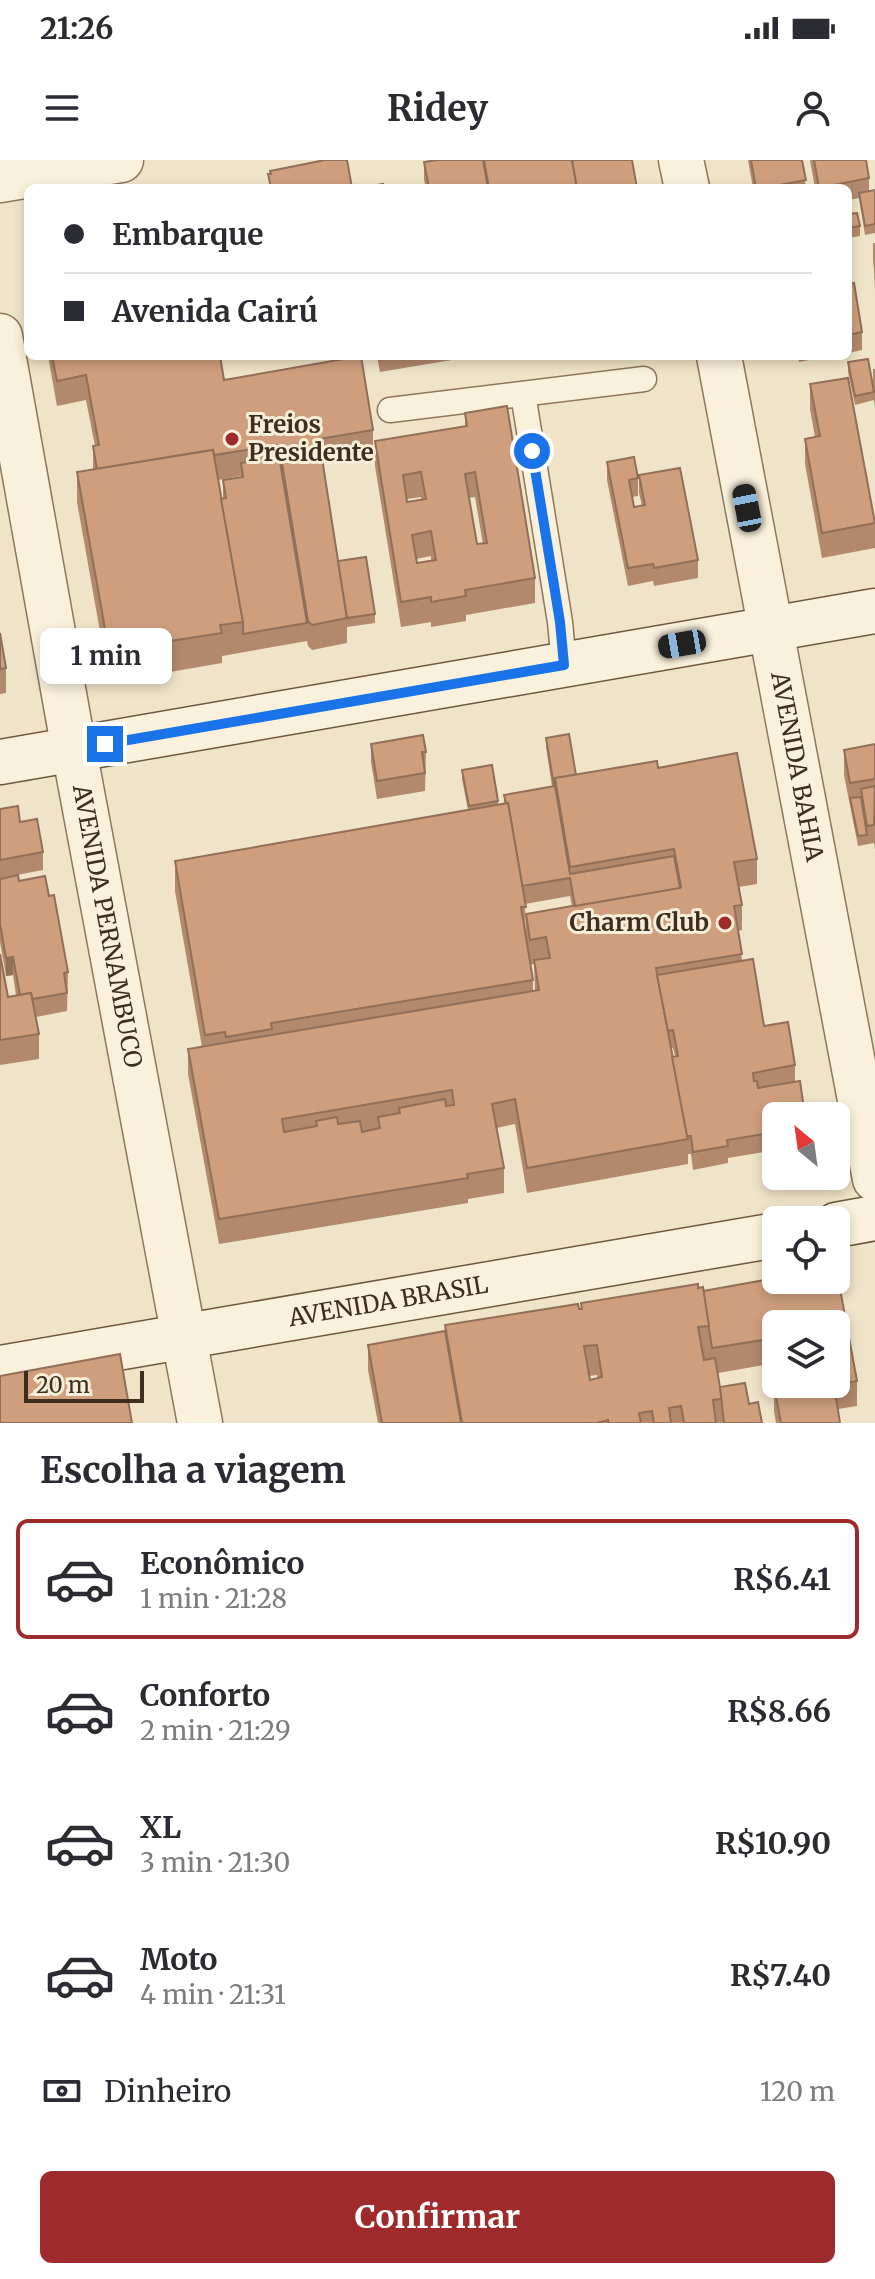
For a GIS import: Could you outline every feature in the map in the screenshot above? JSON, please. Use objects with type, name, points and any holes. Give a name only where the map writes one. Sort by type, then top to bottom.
[{"type":"street","points":[[0,180],[121,160]]},
{"type":"street","points":[[681,160],[686,184]]},
{"type":"street","name":"AVENIDA PERNAMBUCO","points":[[0,336],[200,1423]]},
{"type":"street","name":"AVENIDA BAHIA","points":[[720,360],[875,1179]]},
{"type":"street","points":[[0,762],[875,611]]},
{"type":"street","points":[[850,1222],[875,1218]]},
{"type":"street","name":"AVENIDA BRASIL","points":[[0,1368],[762,1237]]},
{"type":"lane","points":[[390,410],[644,379]]},
{"type":"lane","points":[[523,394],[560,622],[564,665]]},
{"type":"building","points":[[325,160],[347,160],[351,184],[270,184],[270,171]]},
{"type":"building","points":[[483,160],[487,184],[428,184],[424,162]]},
{"type":"building","points":[[484,160],[572,160],[576,184],[488,184]]},
{"type":"building","points":[[572,160],[632,160],[636,184],[576,184]]},
{"type":"building","points":[[751,160],[802,160],[806,180],[755,184]]},
{"type":"building","points":[[814,160],[866,160],[869,178],[839,184],[818,184]]},
{"type":"building","points":[[875,190],[875,224],[865,226],[859,193]]},
{"type":"building","points":[[857,213],[860,226],[852,227],[852,214]]},
{"type":"building","points":[[852,283],[862,332],[852,334]]},
{"type":"building","points":[[868,359],[874,392],[855,396],[848,362]]},
{"type":"building","points":[[53,360],[221,360],[224,380],[338,360],[362,360],[373,430],[319,439],[347,618],[312,625],[308,621],[279,445],[214,455],[213,450],[97,469],[93,446],[99,445],[86,375],[57,381]]},
{"type":"building","points":[[848,378],[875,523],[822,533],[805,439],[820,436],[810,384]]},
{"type":"building","points":[[507,406],[535,578],[465,590],[466,596],[431,602],[431,597],[401,602],[375,441],[467,426],[465,413]],"holes":[[[421,472],[426,499],[407,502],[403,475]],[[475,472],[487,543],[477,544],[465,474]],[[431,531],[436,560],[417,563],[412,535]]]},
{"type":"building","points":[[213,450],[243,622],[220,625],[222,633],[170,641],[169,633],[159,635],[161,642],[109,651],[77,472]]},
{"type":"building","points":[[279,456],[307,623],[243,634],[221,499],[226,498],[223,480],[243,477],[241,463]]},
{"type":"building","points":[[634,457],[638,478],[629,480],[634,507],[645,505],[639,475],[680,468],[698,560],[654,568],[653,564],[628,568],[607,462]]},
{"type":"building","points":[[366,557],[375,614],[347,618],[338,561]]},
{"type":"building","points":[[0,633],[6,668],[0,669]]},
{"type":"building","points":[[569,734],[576,775],[555,778],[554,786],[546,738]]},
{"type":"building","points":[[423,735],[425,773],[377,781],[371,744]]},
{"type":"building","points":[[875,744],[875,779],[850,783],[844,750]]},
{"type":"building","points":[[737,753],[757,859],[734,862],[742,905],[734,906],[742,954],[656,968],[688,1139],[527,1168],[515,1099],[492,1104],[504,1168],[467,1174],[468,1178],[219,1219],[188,1049],[539,990],[534,960],[550,958],[546,937],[530,940],[526,914],[681,887],[674,849],[570,867],[555,778],[657,761],[658,768]],"holes":[[[452,1090],[454,1105],[446,1106],[445,1099],[399,1108],[400,1113],[378,1117],[380,1128],[362,1132],[360,1121],[338,1124],[337,1117],[316,1121],[317,1126],[284,1132],[282,1119]]]},
{"type":"building","points":[[492,765],[498,801],[469,806],[462,770]]},
{"type":"building","points":[[555,786],[570,874],[674,856],[680,888],[575,906],[570,878],[522,886],[504,795]]},
{"type":"building","points":[[875,786],[874,825],[867,826],[861,789]]},
{"type":"building","points":[[861,797],[867,835],[858,836],[850,798]]},
{"type":"building","points":[[508,803],[526,907],[521,907],[533,980],[271,1023],[272,1029],[226,1037],[225,1032],[205,1035],[175,861]]},
{"type":"building","points":[[18,806],[20,822],[37,819],[43,852],[0,860],[0,809]]},
{"type":"building","points":[[18,875],[19,881],[45,876],[49,896],[54,895],[68,972],[64,973],[67,993],[32,999],[31,993],[20,995],[13,957],[6,958],[0,924],[0,879]]},
{"type":"building","points":[[0,954],[8,997],[31,993],[39,1034],[0,1040]]},
{"type":"building","points":[[753,959],[764,1026],[788,1022],[795,1065],[753,1073],[754,1081],[757,1081],[758,1088],[800,1081],[803,1102],[762,1102],[762,1134],[727,1140],[728,1146],[693,1152],[691,1136],[687,1136],[672,1057],[678,1056],[673,1030],[668,1031],[657,975]]},
{"type":"building","points":[[762,1280],[762,1294],[841,1294],[844,1310],[762,1310],[762,1340],[712,1348],[703,1291]]},
{"type":"building","points":[[698,1284],[698,1288],[703,1287],[709,1326],[698,1327],[704,1360],[715,1358],[722,1399],[713,1400],[716,1423],[684,1423],[681,1406],[669,1408],[671,1423],[654,1423],[652,1411],[639,1413],[641,1423],[608,1423],[608,1420],[597,1423],[462,1423],[445,1325],[578,1304],[582,1309],[581,1303]],"holes":[[[597,1345],[602,1377],[590,1380],[584,1346]]]},
{"type":"building","points":[[445,1331],[461,1423],[382,1423],[368,1345]]},
{"type":"building","points":[[850,1343],[857,1381],[850,1382]]},
{"type":"building","points":[[120,1354],[132,1423],[0,1423],[0,1376]]},
{"type":"building","points":[[745,1383],[749,1404],[758,1402],[762,1423],[724,1423],[720,1387]]},
{"type":"building","points":[[776,1398],[836,1398],[840,1423],[781,1423]]},
{"type":"place","name":"Freios Presidente","points":[[232,439]]},
{"type":"place","name":"Charm Club","points":[[725,923]]},
{"type":"route","points":[[105,744],[564,665],[560,622],[532,451]]}]
